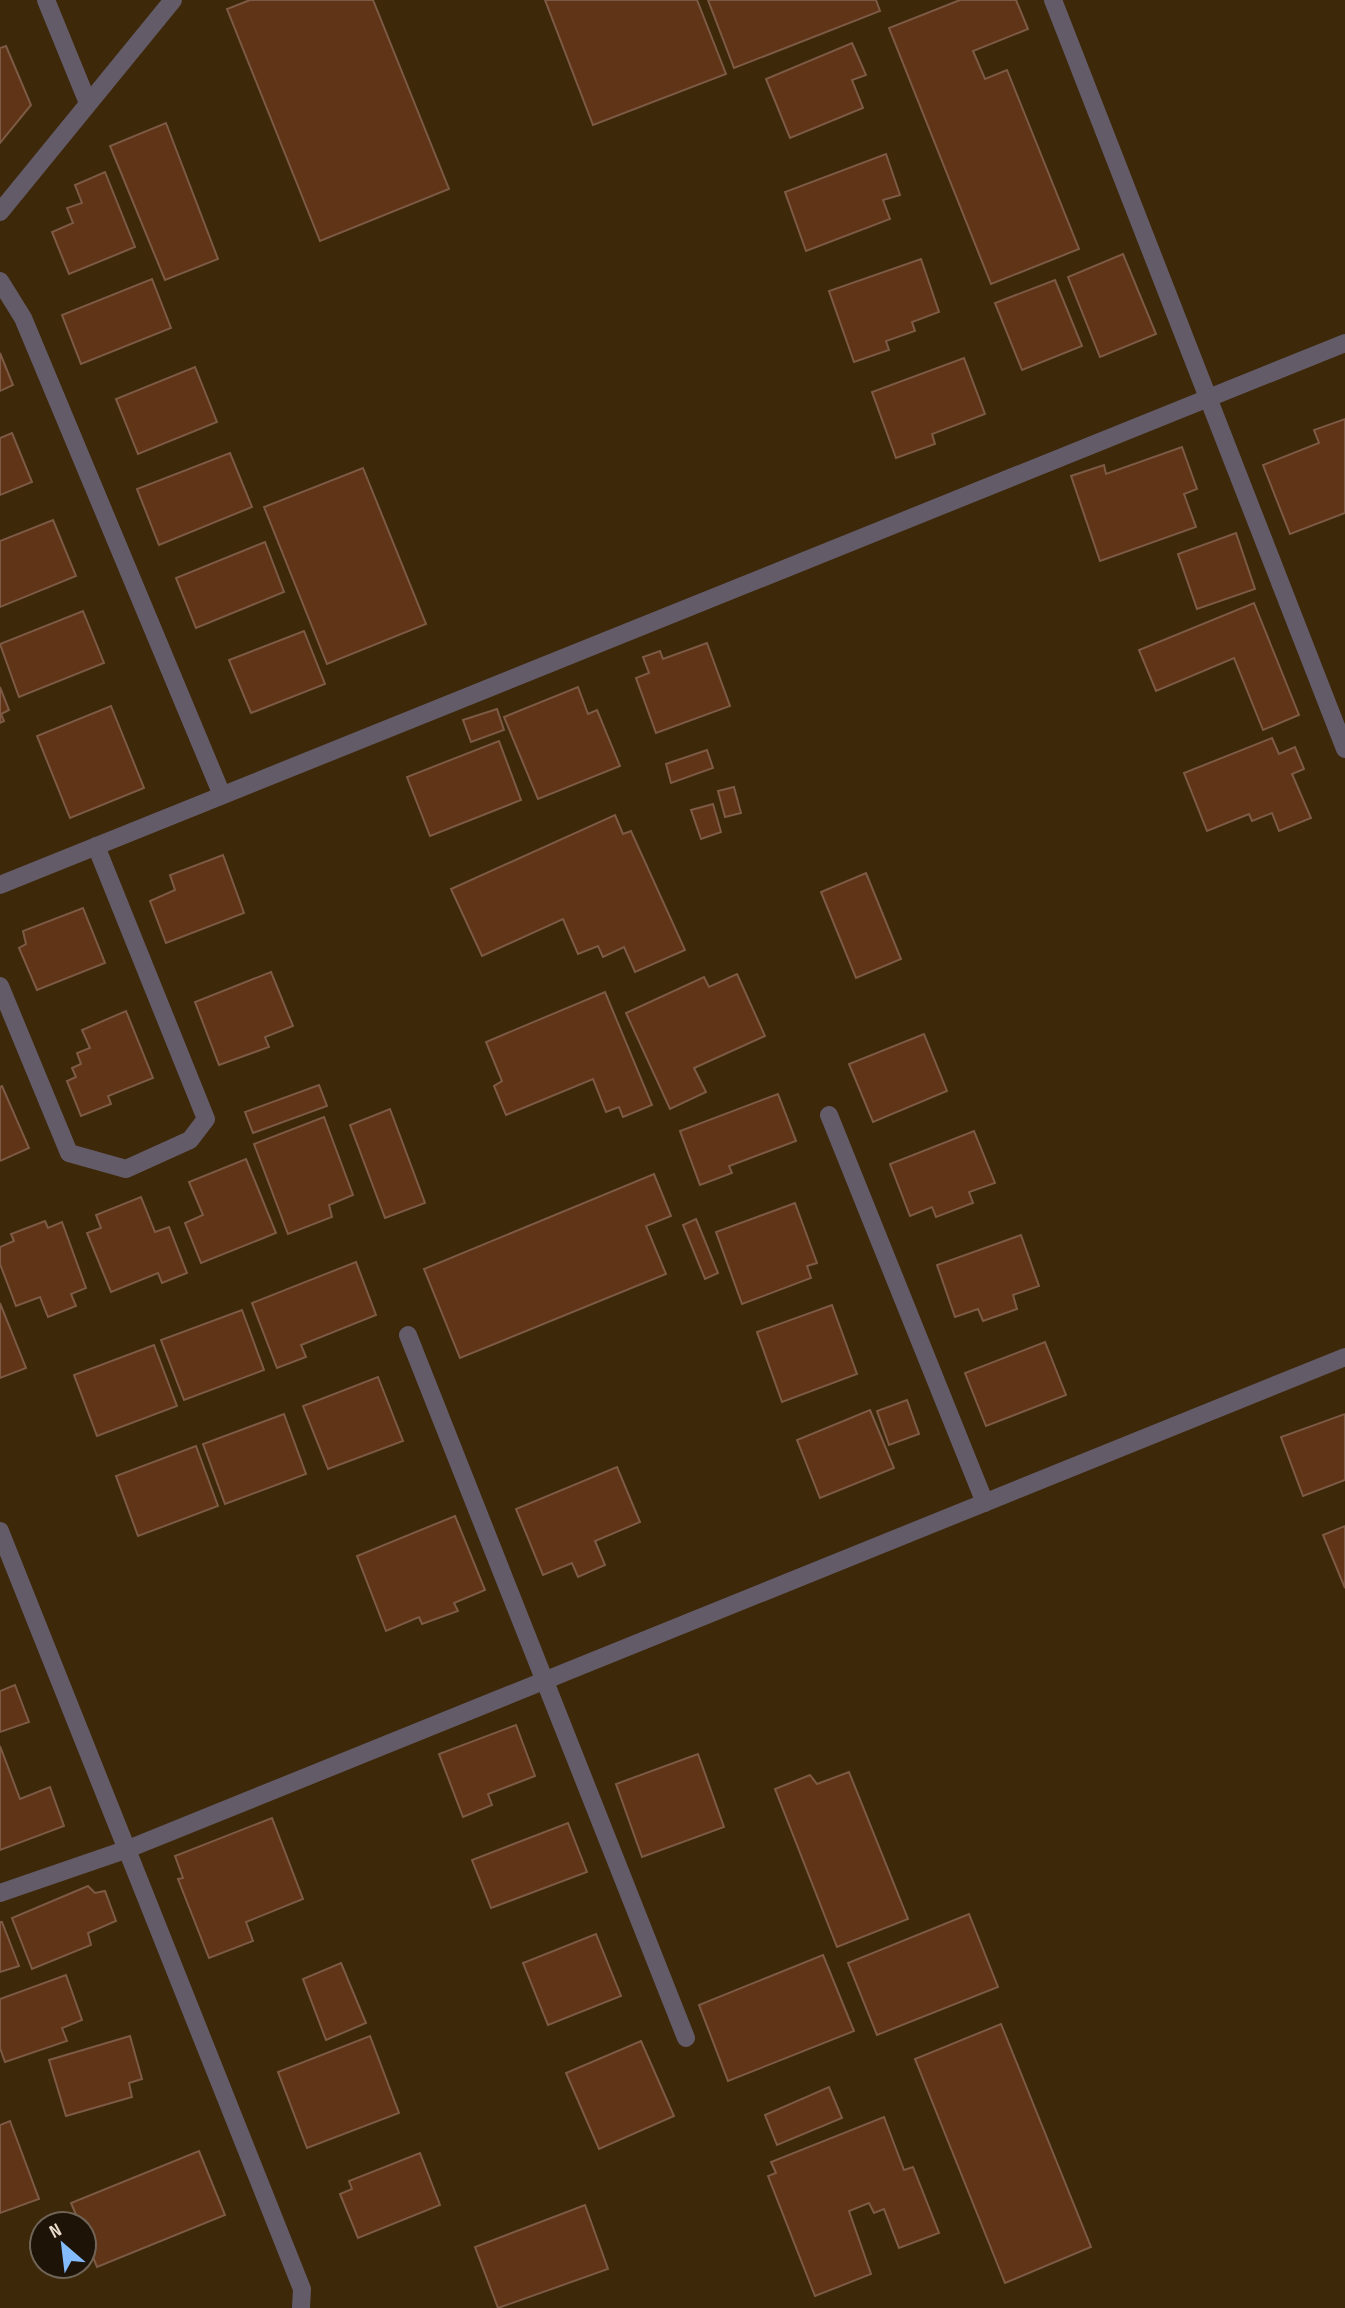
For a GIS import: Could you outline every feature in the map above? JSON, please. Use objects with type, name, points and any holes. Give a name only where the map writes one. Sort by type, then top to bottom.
[{"type":"street","points":[[46,0],[88,103]]},
{"type":"street","points":[[0,212],[173,0]]},
{"type":"street","points":[[1053,0],[1345,749]]},
{"type":"street","points":[[0,281],[23,318],[222,795]]},
{"type":"street","points":[[0,885],[1345,343]]},
{"type":"street","points":[[0,986],[69,1153],[126,1168],[190,1140],[206,1119],[96,846]]},
{"type":"street","points":[[829,1115],[985,1503]]},
{"type":"street","points":[[408,1335],[547,1679],[686,2038]]},
{"type":"street","points":[[0,1893],[128,1849],[1345,1357]]},
{"type":"street","points":[[0,1531],[302,2289],[301,2308]]},
{"type":"building","points":[[250,0],[373,0],[449,189],[320,241],[227,9]]},
{"type":"building","points":[[545,0],[697,0],[726,74],[593,125]]},
{"type":"building","points":[[708,0],[876,0],[880,11],[734,68]]},
{"type":"building","points":[[960,0],[1016,0],[1028,29],[973,51],[985,79],[1007,70],[1079,249],[991,284],[889,28]]},
{"type":"building","points":[[852,43],[866,75],[852,80],[863,108],[790,138],[766,79]]},
{"type":"building","points":[[6,46],[31,105],[0,143],[0,48]]},
{"type":"building","points":[[166,123],[218,259],[165,280],[110,146]]},
{"type":"building","points":[[886,154],[900,195],[883,200],[890,219],[806,251],[785,192]]},
{"type":"building","points":[[105,172],[135,247],[69,274],[52,232],[73,223],[67,208],[82,203],[75,185]]},
{"type":"building","points":[[1123,254],[1156,334],[1100,357],[1068,277]]},
{"type":"building","points":[[921,259],[939,312],[912,322],[915,331],[886,341],[889,350],[854,362],[829,291]]},
{"type":"building","points":[[152,279],[171,328],[81,364],[62,315]]},
{"type":"building","points":[[1055,280],[1082,346],[1022,370],[995,303]]},
{"type":"building","points":[[0,353],[13,385],[0,391]]},
{"type":"building","points":[[964,358],[985,414],[932,434],[935,444],[896,458],[872,392]]},
{"type":"building","points":[[195,367],[217,422],[138,454],[116,399]]},
{"type":"building","points":[[1345,419],[1345,513],[1290,534],[1263,465],[1319,443],[1314,430]]},
{"type":"building","points":[[12,433],[32,482],[0,495],[0,438]]},
{"type":"building","points":[[1182,447],[1197,489],[1184,494],[1196,527],[1100,561],[1071,476],[1104,465],[1106,474]]},
{"type":"building","points":[[230,453],[252,507],[159,545],[137,489]]},
{"type":"building","points":[[363,468],[426,624],[327,664],[264,507]]},
{"type":"building","points":[[53,520],[76,576],[0,607],[0,541]]},
{"type":"building","points":[[1236,533],[1255,589],[1197,609],[1178,554]]},
{"type":"building","points":[[265,542],[284,592],[196,628],[176,578]]},
{"type":"building","points":[[1254,603],[1299,715],[1263,730],[1234,658],[1156,691],[1139,650]]},
{"type":"building","points":[[83,611],[104,663],[19,697],[0,644]]},
{"type":"building","points":[[304,631],[325,684],[251,713],[229,660]]},
{"type":"building","points":[[707,643],[730,706],[656,733],[636,678],[649,673],[643,657],[660,651],[663,659]]},
{"type":"building","points":[[0,687],[9,710],[1,714],[4,721],[0,723]]},
{"type":"building","points":[[578,687],[588,714],[597,710],[620,766],[538,799],[504,717]]},
{"type":"building","points":[[111,706],[144,788],[70,818],[37,736]]},
{"type":"building","points":[[497,709],[504,730],[471,742],[463,720]]},
{"type":"building","points":[[1272,738],[1279,754],[1295,747],[1304,769],[1292,774],[1311,818],[1279,831],[1272,813],[1252,821],[1249,814],[1207,831],[1184,773]]},
{"type":"building","points":[[499,741],[521,800],[430,836],[407,777]]},
{"type":"building","points":[[707,750],[713,768],[671,783],[666,764]]},
{"type":"building","points":[[734,787],[741,813],[725,817],[718,791]]},
{"type":"building","points":[[713,804],[721,832],[701,839],[691,810]]},
{"type":"building","points":[[615,815],[623,834],[631,831],[685,950],[635,972],[624,947],[603,957],[598,946],[578,954],[563,919],[482,956],[451,889]]},
{"type":"building","points":[[223,855],[244,913],[166,943],[150,901],[175,890],[170,875]]},
{"type":"building","points":[[866,873],[901,959],[856,978],[821,892]]},
{"type":"building","points":[[83,908],[105,963],[37,990],[19,948],[26,944],[23,931]]},
{"type":"building","points":[[271,972],[293,1026],[265,1037],[269,1047],[219,1065],[195,1002]]},
{"type":"building","points":[[737,974],[765,1036],[694,1068],[706,1092],[670,1109],[626,1013],[704,977],[709,987]]},
{"type":"building","points":[[605,992],[652,1105],[623,1117],[619,1107],[606,1112],[593,1079],[506,1115],[494,1086],[502,1081],[486,1042]]},
{"type":"building","points":[[126,1011],[153,1078],[108,1096],[111,1104],[81,1116],[67,1081],[76,1077],[72,1068],[81,1064],[77,1053],[90,1048],[82,1030]]},
{"type":"building","points":[[924,1034],[947,1091],[873,1122],[849,1064]]},
{"type":"building","points":[[319,1085],[327,1106],[253,1133],[245,1112]]},
{"type":"building","points":[[2,1086],[29,1148],[0,1161],[0,1087]]},
{"type":"building","points":[[778,1094],[796,1141],[729,1166],[732,1173],[700,1185],[680,1131]]},
{"type":"building","points":[[390,1109],[425,1203],[385,1218],[350,1125]]},
{"type":"building","points":[[324,1117],[353,1195],[329,1205],[332,1217],[288,1234],[254,1144]]},
{"type":"building","points":[[974,1131],[995,1183],[969,1192],[973,1203],[936,1217],[932,1207],[910,1216],[890,1164]]},
{"type":"building","points":[[246,1159],[276,1233],[201,1263],[185,1223],[203,1215],[189,1182]]},
{"type":"building","points":[[654,1174],[671,1216],[646,1226],[666,1274],[460,1358],[424,1269]]},
{"type":"building","points":[[141,1197],[155,1232],[169,1227],[187,1273],[162,1283],[158,1273],[111,1292],[87,1233],[101,1228],[96,1215]]},
{"type":"building","points":[[795,1203],[817,1263],[807,1266],[811,1278],[742,1304],[716,1232]]},
{"type":"building","points":[[696,1219],[718,1273],[705,1279],[683,1225]]},
{"type":"building","points":[[45,1221],[48,1228],[62,1222],[86,1288],[71,1294],[76,1306],[48,1317],[40,1297],[16,1306],[0,1264],[0,1247],[14,1241],[11,1234]]},
{"type":"building","points":[[1021,1235],[1039,1286],[1013,1295],[1017,1309],[983,1321],[978,1309],[955,1317],[937,1265]]},
{"type":"building","points":[[356,1262],[376,1315],[301,1345],[306,1357],[277,1368],[252,1303]]},
{"type":"building","points":[[0,1303],[26,1368],[0,1378]]},
{"type":"building","points":[[832,1305],[857,1374],[782,1402],[757,1332]]},
{"type":"building","points":[[242,1310],[264,1370],[184,1400],[161,1340]]},
{"type":"building","points":[[1045,1342],[1066,1395],[986,1426],[965,1373]]},
{"type":"building","points":[[154,1345],[177,1406],[97,1436],[74,1375]]},
{"type":"building","points":[[378,1377],[403,1441],[328,1469],[303,1406]]},
{"type":"building","points":[[907,1400],[919,1434],[889,1445],[877,1411]]},
{"type":"building","points":[[870,1410],[894,1468],[820,1498],[797,1440]]},
{"type":"building","points":[[284,1414],[306,1474],[225,1504],[203,1444]]},
{"type":"building","points":[[1345,1414],[1345,1480],[1303,1496],[1281,1437]]},
{"type":"building","points":[[196,1446],[218,1506],[138,1536],[116,1476]]},
{"type":"building","points":[[617,1467],[640,1522],[595,1541],[605,1565],[578,1577],[572,1563],[543,1575],[516,1509]]},
{"type":"building","points":[[455,1516],[485,1590],[454,1603],[458,1611],[422,1624],[419,1617],[386,1631],[357,1556]]},
{"type":"building","points":[[1345,1526],[1345,1588],[1323,1535]]},
{"type":"building","points":[[15,1685],[29,1722],[0,1732],[0,1691]]},
{"type":"building","points":[[516,1725],[535,1776],[488,1794],[492,1805],[463,1817],[439,1754]]},
{"type":"building","points":[[0,1746],[20,1799],[50,1787],[64,1826],[0,1850]]},
{"type":"building","points":[[698,1754],[724,1827],[642,1857],[616,1784]]},
{"type":"building","points":[[849,1772],[908,1919],[837,1947],[775,1789],[810,1775],[817,1784]]},
{"type":"building","points":[[272,1818],[303,1899],[246,1922],[253,1941],[209,1958],[178,1879],[183,1878],[175,1856]]},
{"type":"building","points":[[568,1823],[587,1872],[491,1908],[472,1860]]},
{"type":"building","points":[[88,1886],[95,1893],[105,1891],[116,1921],[88,1933],[91,1945],[32,1969],[12,1918]]},
{"type":"building","points":[[969,1914],[998,1987],[877,2035],[848,1963]]},
{"type":"building","points":[[0,1922],[19,1966],[0,1972]]},
{"type":"building","points":[[596,1934],[621,1996],[548,2025],[523,1963]]},
{"type":"building","points":[[823,1955],[854,2031],[728,2081],[699,2005]]},
{"type":"building","points":[[341,1963],[366,2023],[326,2040],[303,1979]]},
{"type":"building","points":[[66,1975],[82,2020],[62,2028],[67,2041],[5,2062],[0,2048],[0,1999]]},
{"type":"building","points":[[1001,2024],[1091,2247],[1005,2283],[915,2059]]},
{"type":"building","points":[[130,2036],[142,2079],[129,2083],[132,2097],[66,2116],[49,2060]]},
{"type":"building","points":[[370,2036],[399,2113],[307,2148],[278,2072]]},
{"type":"building","points":[[641,2041],[674,2116],[599,2149],[566,2073]]},
{"type":"building","points":[[829,2087],[842,2118],[777,2145],[765,2115]]},
{"type":"building","points":[[884,2117],[904,2170],[913,2167],[939,2233],[899,2248],[884,2209],[874,2213],[869,2203],[849,2211],[871,2274],[815,2296],[768,2176],[776,2173],[771,2162]]},
{"type":"building","points":[[10,2121],[39,2199],[0,2213],[0,2125]]},
{"type":"building","points":[[199,2151],[225,2215],[98,2267],[98,2210],[74,2210],[71,2203]]},
{"type":"building","points":[[420,2153],[440,2205],[358,2238],[340,2194],[352,2189],[349,2181]]},
{"type":"building","points":[[585,2205],[608,2269],[498,2308],[475,2247]]}]
